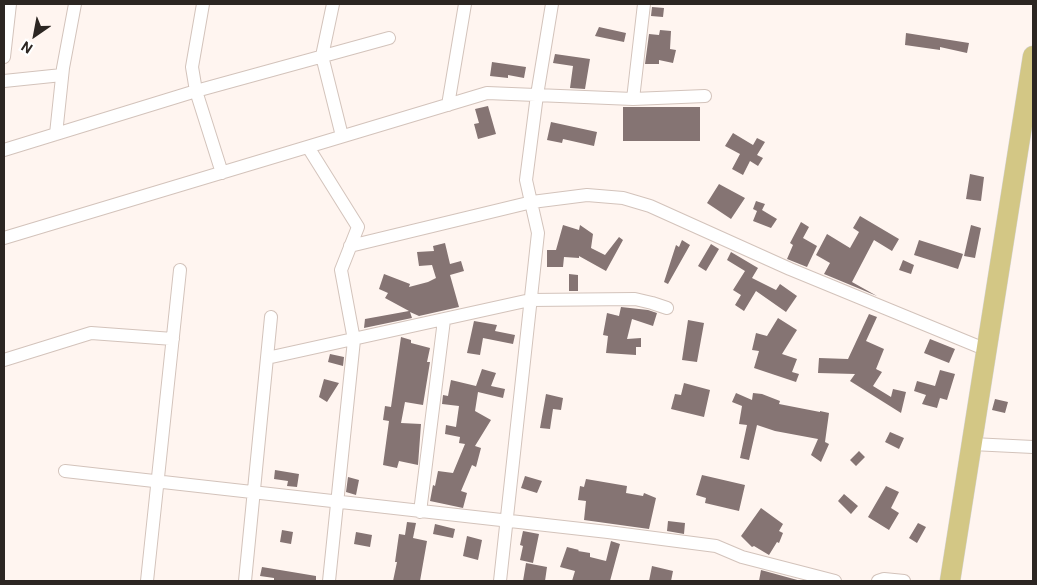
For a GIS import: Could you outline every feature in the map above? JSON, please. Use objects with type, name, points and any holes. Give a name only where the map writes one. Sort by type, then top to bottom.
[{"type":"main road","points":[[950,581],[1033,56]]},
{"type":"street","points":[[4,57],[10,4]]},
{"type":"street","points":[[56,134],[62,75],[75,4]]},
{"type":"street","points":[[203,4],[192,67],[196,91],[222,173]]},
{"type":"street","points":[[333,4],[322,56],[342,136]]},
{"type":"street","points":[[448,105],[465,4]]},
{"type":"street","points":[[500,581],[538,233],[526,180],[537,95],[552,4]]},
{"type":"street","points":[[633,99],[644,4]]},
{"type":"street","points":[[4,150],[196,91],[389,38]]},
{"type":"street","points":[[4,81],[62,75]]},
{"type":"street","points":[[4,238],[487,93],[633,99],[705,96]]},
{"type":"street","points":[[308,146],[358,227],[341,270],[354,340],[329,581]]},
{"type":"street","points":[[350,246],[532,202],[588,195],[623,198],[650,206],[790,269],[987,350]]},
{"type":"street","points":[[147,581],[180,270]]},
{"type":"street","points":[[267,358],[530,300],[635,299],[667,308]]},
{"type":"street","points":[[245,581],[271,317]]},
{"type":"street","points":[[420,512],[444,320]]},
{"type":"street","points":[[4,360],[91,333],[173,339]]},
{"type":"street","points":[[972,444],[1033,447]]},
{"type":"street","points":[[65,472],[608,532],[716,546],[742,557],[834,581]]},
{"type":"street","points":[[878,581],[884,579],[904,581]]},
{"type":"building","points":[[652,7],[664,8],[663,17],[651,16]]},
{"type":"building","points":[[599,27],[626,33],[624,42],[595,36]]},
{"type":"building","points":[[660,30],[671,31],[670,49],[676,50],[673,63],[659,60],[659,64],[645,64],[649,34],[659,35]]},
{"type":"building","points":[[906,33],[969,43],[967,53],[940,47],[940,50],[905,45]]},
{"type":"building","points":[[555,54],[590,59],[585,89],[570,88],[573,66],[553,63]]},
{"type":"building","points":[[492,62],[526,67],[524,78],[508,75],[508,78],[490,76]]},
{"type":"building","points":[[488,106],[496,134],[478,139],[474,124],[479,123],[475,109]]},
{"type":"building","points":[[623,107],[700,107],[700,141],[623,141]]},
{"type":"building","points":[[551,122],[597,132],[594,146],[563,139],[562,143],[547,140]]},
{"type":"building","points":[[733,133],[753,145],[757,138],[765,142],[757,155],[763,158],[758,166],[750,161],[743,175],[732,169],[740,154],[725,146]]},
{"type":"building","points":[[970,174],[984,177],[981,201],[966,199]]},
{"type":"building","points":[[719,184],[745,198],[731,219],[707,203]]},
{"type":"building","points":[[756,201],[765,204],[762,210],[777,219],[771,228],[753,221],[757,211],[753,209]]},
{"type":"building","points":[[860,216],[899,239],[892,251],[874,240],[852,282],[877,296],[824,274],[830,263],[816,255],[827,234],[850,248],[859,232],[853,228]]},
{"type":"building","points":[[801,222],[809,227],[803,238],[817,246],[807,267],[787,259],[793,245],[790,243]]},
{"type":"building","points":[[563,225],[579,230],[580,225],[593,234],[591,248],[605,255],[619,237],[623,240],[606,271],[579,256],[579,258],[564,257],[563,267],[547,267],[547,250],[556,250]]},
{"type":"building","points":[[971,225],[981,228],[975,258],[964,256]]},
{"type":"building","points":[[682,240],[690,245],[668,284],[664,282],[676,245],[679,247]]},
{"type":"building","points":[[919,240],[963,254],[958,269],[914,255]]},
{"type":"building","points":[[445,243],[450,264],[461,261],[464,271],[450,275],[459,307],[419,316],[410,312],[412,318],[364,328],[365,319],[409,311],[385,298],[388,293],[379,289],[384,274],[410,284],[409,287],[436,278],[432,265],[419,266],[417,252],[434,251],[433,246]]},
{"type":"building","points":[[711,244],[719,249],[706,271],[698,266]]},
{"type":"building","points":[[731,252],[758,268],[752,278],[776,290],[780,284],[797,296],[786,312],[756,291],[744,311],[735,305],[741,295],[733,290],[745,271],[727,260]]},
{"type":"building","points":[[903,260],[914,265],[911,274],[899,270]]},
{"type":"building","points":[[569,274],[578,275],[578,291],[569,291]]},
{"type":"building","points":[[621,307],[657,313],[653,326],[632,319],[627,339],[641,338],[641,347],[636,347],[636,355],[606,353],[608,336],[603,335],[607,313],[619,316]]},
{"type":"building","points":[[869,314],[877,317],[866,341],[884,349],[876,369],[882,372],[873,386],[891,397],[893,389],[906,392],[901,413],[850,381],[855,374],[818,373],[819,358],[848,359]]},
{"type":"building","points":[[778,318],[797,330],[782,354],[797,359],[792,372],[799,374],[796,382],[754,368],[759,351],[752,350],[756,333],[767,336]]},
{"type":"building","points":[[688,320],[704,323],[697,362],[682,360]]},
{"type":"building","points":[[474,321],[497,325],[495,331],[515,335],[513,344],[483,338],[480,355],[467,353]]},
{"type":"building","points":[[401,337],[411,340],[411,343],[430,348],[427,362],[430,362],[423,405],[405,402],[401,423],[421,424],[418,465],[399,461],[397,468],[383,465],[389,421],[383,420],[385,406],[391,407]]},
{"type":"building","points":[[930,339],[955,349],[949,363],[924,353]]},
{"type":"building","points":[[330,354],[344,357],[343,366],[328,362]]},
{"type":"building","points":[[482,369],[496,373],[491,386],[505,389],[503,398],[478,392],[475,411],[491,420],[475,446],[481,448],[476,467],[472,465],[461,491],[467,493],[463,508],[430,501],[438,471],[453,473],[465,444],[459,443],[460,437],[445,434],[446,425],[456,427],[459,406],[442,404],[443,395],[448,396],[451,380],[476,386]]},
{"type":"building","points":[[940,370],[955,374],[947,400],[940,398],[937,408],[922,404],[926,395],[914,391],[917,381],[935,386]]},
{"type":"building","points":[[324,379],[339,383],[327,402],[319,397]]},
{"type":"building","points":[[684,383],[710,390],[704,417],[671,409],[675,394],[681,395]]},
{"type":"building","points":[[736,393],[752,400],[753,393],[762,394],[780,401],[779,404],[829,413],[825,442],[829,444],[821,462],[811,455],[818,439],[775,431],[757,425],[749,460],[740,458],[747,425],[739,424],[742,406],[732,402]]},
{"type":"building","points":[[546,394],[563,398],[561,410],[553,409],[550,429],[540,428]]},
{"type":"building","points":[[995,399],[1008,402],[1005,413],[992,410]]},
{"type":"building","points":[[890,432],[904,438],[899,449],[885,442]]},
{"type":"building","points":[[859,451],[865,457],[856,466],[850,460]]},
{"type":"building","points":[[275,470],[299,474],[297,487],[287,486],[288,481],[274,479]]},
{"type":"building","points":[[702,475],[745,485],[739,511],[705,503],[706,498],[696,495]]},
{"type":"building","points":[[525,476],[542,481],[537,493],[521,488]]},
{"type":"building","points":[[348,477],[359,480],[356,495],[346,492]]},
{"type":"building","points":[[586,479],[627,486],[626,493],[643,496],[644,493],[656,498],[649,529],[584,520],[586,501],[578,500],[580,486],[584,487]]},
{"type":"building","points":[[886,486],[899,492],[891,508],[899,513],[889,530],[868,517]]},
{"type":"building","points":[[844,494],[858,506],[851,514],[838,501]]},
{"type":"building","points":[[761,508],[783,524],[779,531],[783,533],[779,543],[777,542],[769,555],[754,546],[752,547],[741,536]]},
{"type":"building","points":[[668,521],[685,523],[684,534],[667,531]]},
{"type":"building","points":[[407,522],[416,523],[413,538],[427,541],[420,581],[393,581],[397,562],[395,562],[399,534],[405,535]]},
{"type":"building","points":[[918,523],[926,527],[917,543],[909,538]]},
{"type":"building","points":[[435,524],[455,529],[453,538],[433,534]]},
{"type":"building","points":[[282,530],[293,532],[291,544],[280,542]]},
{"type":"building","points":[[523,531],[539,534],[533,563],[520,560],[523,546],[520,545]]},
{"type":"building","points":[[356,532],[372,535],[370,547],[354,544]]},
{"type":"building","points":[[467,536],[482,540],[478,560],[463,556]]},
{"type":"building","points":[[611,541],[620,544],[610,581],[572,581],[575,571],[560,567],[567,547],[590,553],[590,557],[606,561]]},
{"type":"building","points":[[526,563],[547,567],[545,581],[523,581]]},
{"type":"building","points":[[652,566],[673,571],[671,581],[649,581]]},
{"type":"building","points":[[262,567],[316,576],[316,581],[274,581],[274,578],[260,576]]},
{"type":"building","points":[[761,570],[801,581],[759,581]]}]
